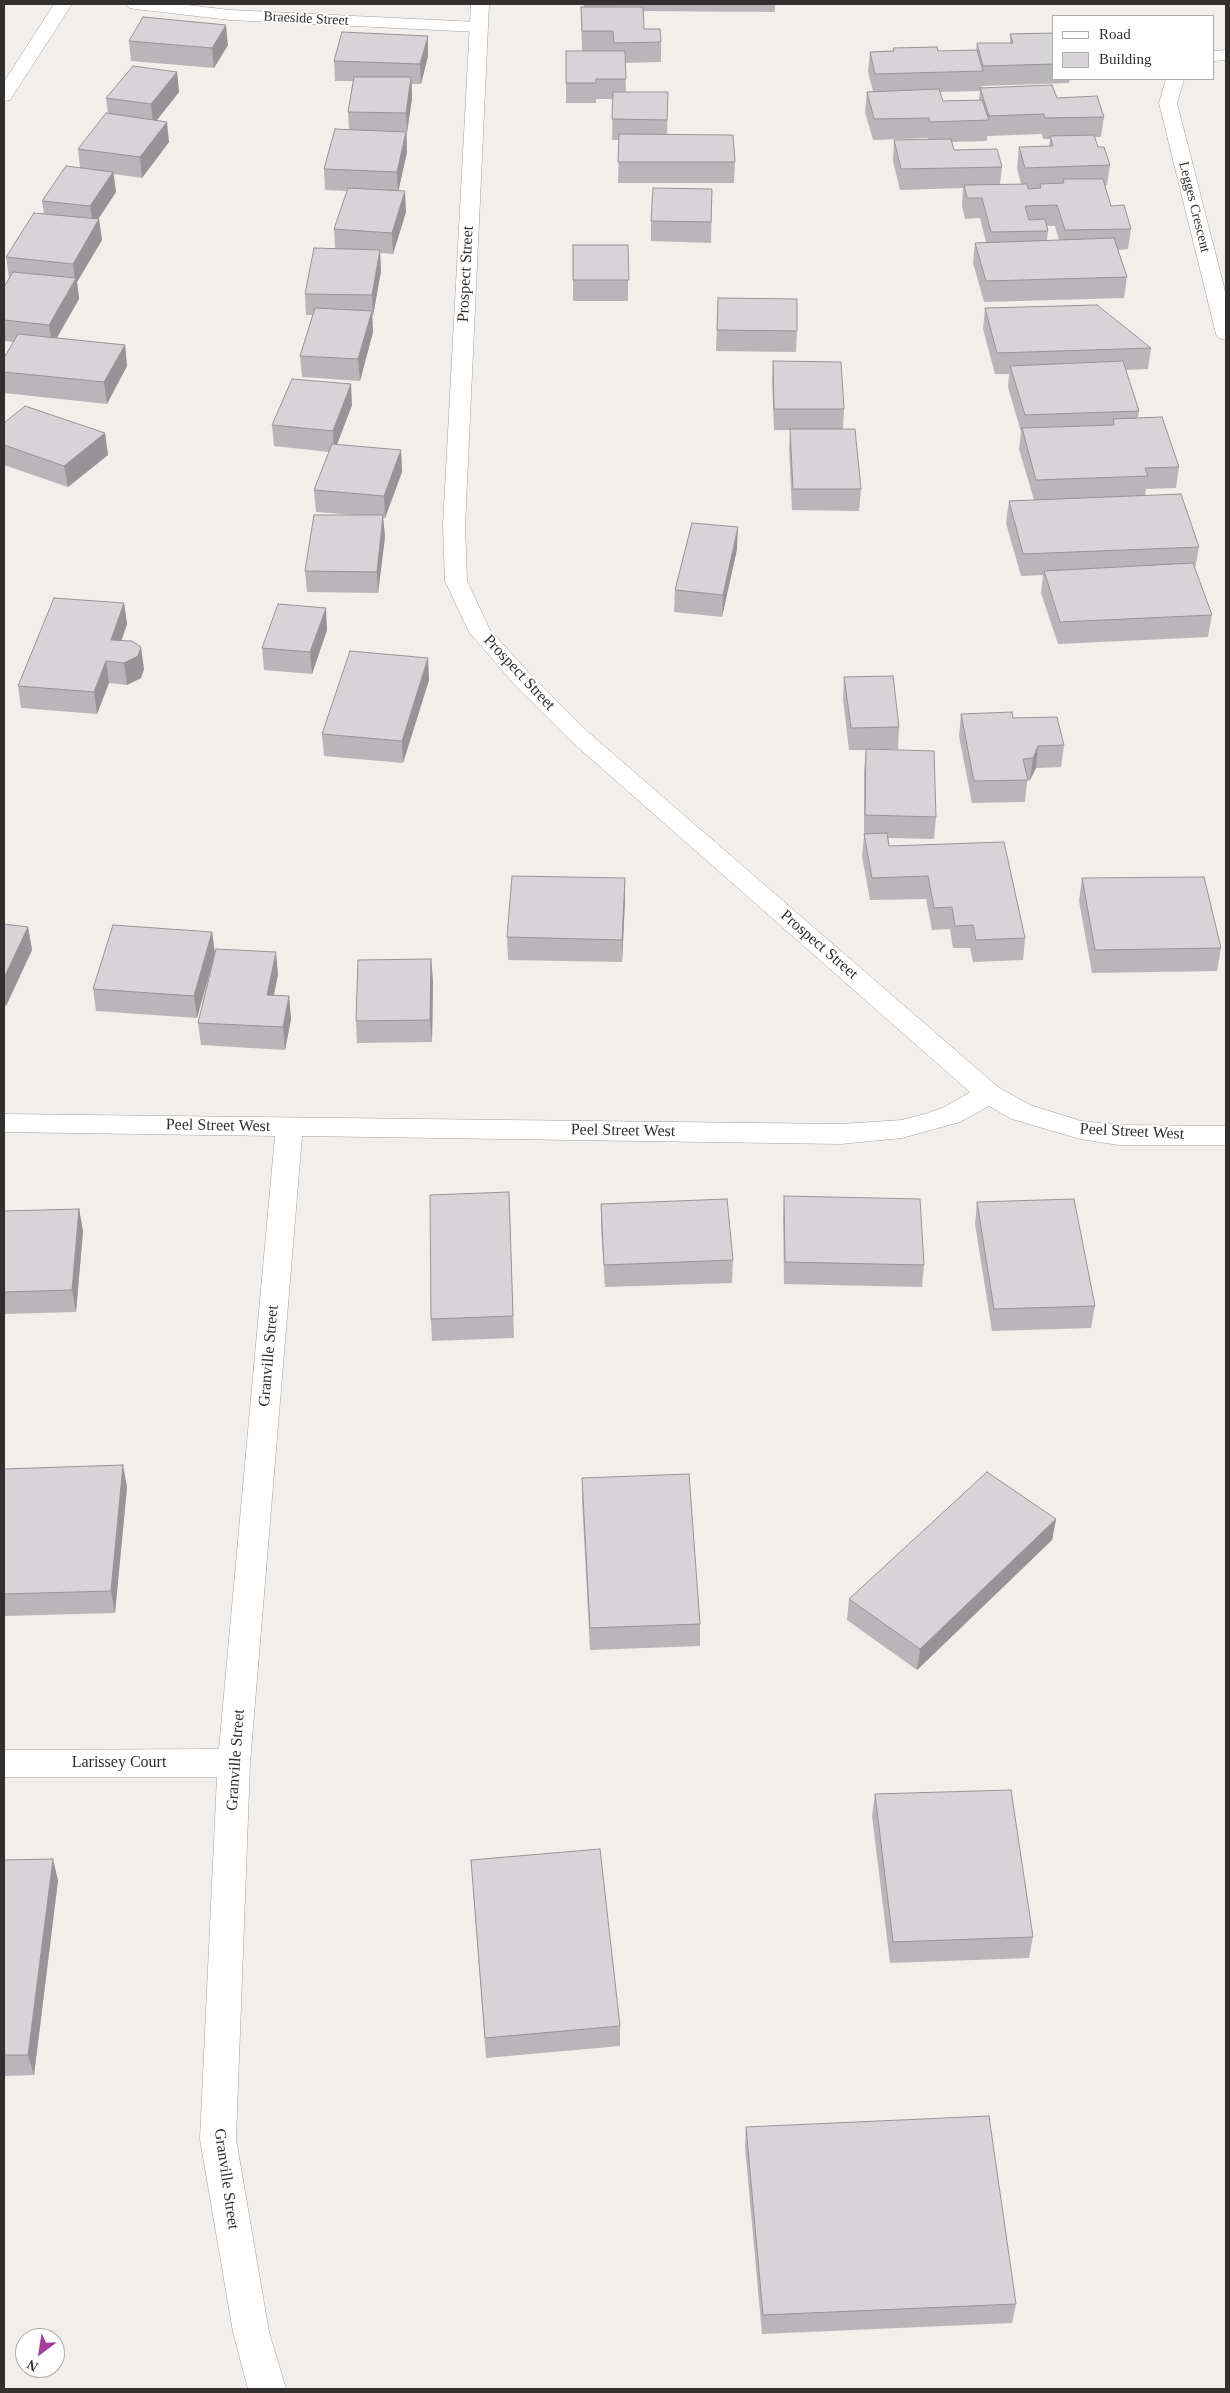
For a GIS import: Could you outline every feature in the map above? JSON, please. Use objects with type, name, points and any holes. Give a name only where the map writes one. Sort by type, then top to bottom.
[{"type":"street","points":[[4,96],[63,4]]},
{"type":"street","name":"Braeside Street","points":[[135,4],[230,15],[478,27]]},
{"type":"street","name":"Prospect Street","points":[[480,4],[454,526],[456,581],[480,632],[522,679],[580,737],[989,1094]]},
{"type":"street","name":"Legges Crescent","points":[[1175,80],[1168,103],[1226,334]]},
{"type":"street","name":"Peel Street West","points":[[4,1123],[841,1134],[902,1129],[930,1122],[951,1115],[989,1094],[1021,1112],[1080,1130],[1119,1135],[1226,1136]]},
{"type":"street","name":"Granville Street","points":[[267,2389],[251,2332],[218,2139],[234,1763],[289,1127]]},
{"type":"street","name":"Larissey Court","points":[[4,1762],[234,1763]]},
{"type":"building","points":[[616,4],[616,5],[584,5]]},
{"type":"building","points":[[581,7],[643,7],[644,29],[660,29],[661,42],[614,43],[613,31],[582,31]]},
{"type":"building","points":[[143,17],[226,25],[212,48],[129,41]]},
{"type":"building","points":[[342,32],[428,36],[420,64],[334,61]]},
{"type":"building","points":[[1052,33],[1052,64],[983,66],[977,43],[1013,43],[1010,34]]},
{"type":"building","points":[[937,47],[938,51],[977,50],[983,71],[875,74],[870,52],[894,51],[893,48]]},
{"type":"building","points":[[566,51],[625,51],[626,79],[596,79],[596,83],[566,83]]},
{"type":"building","points":[[133,66],[177,72],[151,104],[106,98]]},
{"type":"building","points":[[354,77],[411,77],[406,113],[348,112]]},
{"type":"building","points":[[1052,85],[1057,98],[1097,96],[1104,117],[1045,118],[1044,114],[989,116],[980,88]]},
{"type":"building","points":[[939,89],[943,101],[982,100],[989,120],[930,122],[929,118],[874,119],[867,92]]},
{"type":"building","points":[[613,92],[668,92],[667,120],[612,119]]},
{"type":"building","points":[[106,113],[167,122],[140,157],[78,149]]},
{"type":"building","points":[[335,129],[406,132],[397,172],[324,169]]},
{"type":"building","points":[[619,134],[733,135],[735,162],[618,162]]},
{"type":"building","points":[[1094,135],[1098,147],[1104,147],[1110,165],[1025,168],[1019,147],[1053,146],[1050,136]]},
{"type":"building","points":[[951,139],[954,150],[997,149],[1002,167],[901,169],[894,140]]},
{"type":"building","points":[[66,166],[113,172],[90,206],[42,201]]},
{"type":"building","points":[[1063,179],[1103,179],[1111,206],[1124,205],[1131,229],[1065,230],[1057,205],[1025,206],[1029,220],[1045,219],[1048,231],[991,232],[982,198],[967,198],[964,185],[1027,184],[1028,189],[1041,188],[1040,184],[1064,183]]},
{"type":"building","points":[[348,188],[405,191],[392,233],[334,229]]},
{"type":"building","points":[[653,188],[712,189],[711,222],[651,221]]},
{"type":"building","points":[[34,213],[99,219],[73,264],[6,257]]},
{"type":"building","points":[[1114,238],[1127,277],[986,281],[975,243]]},
{"type":"building","points":[[573,245],[628,245],[629,280],[573,280]]},
{"type":"building","points":[[314,248],[380,250],[372,295],[305,294]]},
{"type":"building","points":[[13,272],[76,278],[49,325],[4,320],[4,287]]},
{"type":"building","points":[[718,298],[797,299],[797,331],[717,330]]},
{"type":"building","points":[[1097,305],[1151,348],[997,353],[985,308]]},
{"type":"building","points":[[315,308],[372,311],[358,359],[300,356]]},
{"type":"building","points":[[18,334],[125,345],[104,382],[4,372],[4,358]]},
{"type":"building","points":[[773,361],[841,362],[844,409],[774,409]]},
{"type":"building","points":[[1123,361],[1139,411],[1025,415],[1010,366]]},
{"type":"building","points":[[292,379],[351,384],[333,431],[272,425]]},
{"type":"building","points":[[25,406],[105,433],[64,466],[4,445],[4,423]]},
{"type":"building","points":[[1162,417],[1179,467],[1145,468],[1148,476],[1036,480],[1022,428],[1114,425],[1113,419]]},
{"type":"building","points":[[790,429],[855,429],[861,489],[793,489]]},
{"type":"building","points":[[332,444],[401,450],[384,496],[314,490]]},
{"type":"building","points":[[1181,494],[1199,547],[1023,554],[1009,501]]},
{"type":"building","points":[[314,515],[383,515],[377,572],[305,571]]},
{"type":"building","points":[[692,523],[738,527],[723,595],[675,590]]},
{"type":"building","points":[[1193,563],[1212,615],[1060,622],[1044,571]]},
{"type":"building","points":[[54,598],[124,603],[111,640],[132,641],[141,647],[138,656],[124,663],[106,661],[94,692],[18,686]]},
{"type":"building","points":[[278,604],[326,608],[310,652],[262,648]]},
{"type":"building","points":[[350,651],[428,658],[402,741],[322,734]]},
{"type":"building","points":[[893,676],[899,727],[851,728],[844,677]]},
{"type":"building","points":[[1012,712],[1013,718],[1057,717],[1064,745],[1038,746],[1033,758],[1023,759],[1028,780],[974,781],[961,714]]},
{"type":"building","points":[[866,749],[934,751],[936,817],[865,815]]},
{"type":"building","points":[[887,833],[889,846],[1004,842],[1025,938],[976,940],[973,925],[955,926],[952,907],[934,908],[928,876],[872,878],[864,834]]},
{"type":"building","points":[[512,876],[625,878],[622,940],[507,937]]},
{"type":"building","points":[[1204,877],[1221,948],[1095,950],[1082,878]]},
{"type":"building","points":[[4,924],[28,927],[4,978]]},
{"type":"building","points":[[113,925],[212,932],[194,996],[93,989]]},
{"type":"building","points":[[216,949],[276,952],[267,995],[289,996],[283,1027],[198,1023]]},
{"type":"building","points":[[431,959],[430,1020],[356,1021],[358,960]]},
{"type":"building","points":[[509,1192],[513,1316],[431,1319],[430,1195]]},
{"type":"building","points":[[784,1196],[920,1199],[924,1265],[785,1262]]},
{"type":"building","points":[[727,1199],[733,1260],[604,1265],[601,1204]]},
{"type":"building","points":[[1074,1199],[1095,1306],[994,1309],[977,1202]]},
{"type":"building","points":[[79,1209],[72,1290],[4,1292],[4,1211]]},
{"type":"building","points":[[123,1465],[111,1591],[4,1594],[4,1469]]},
{"type":"building","points":[[987,1472],[1056,1519],[920,1649],[849,1599]]},
{"type":"building","points":[[689,1474],[700,1624],[590,1628],[582,1478]]},
{"type":"building","points":[[1011,1790],[1033,1937],[893,1942],[875,1794]]},
{"type":"building","points":[[600,1849],[620,2026],[485,2038],[471,1860]]},
{"type":"building","points":[[53,1859],[28,2055],[4,2055],[4,1860]]},
{"type":"building","points":[[989,2116],[1016,2304],[763,2315],[746,2127]]}]
